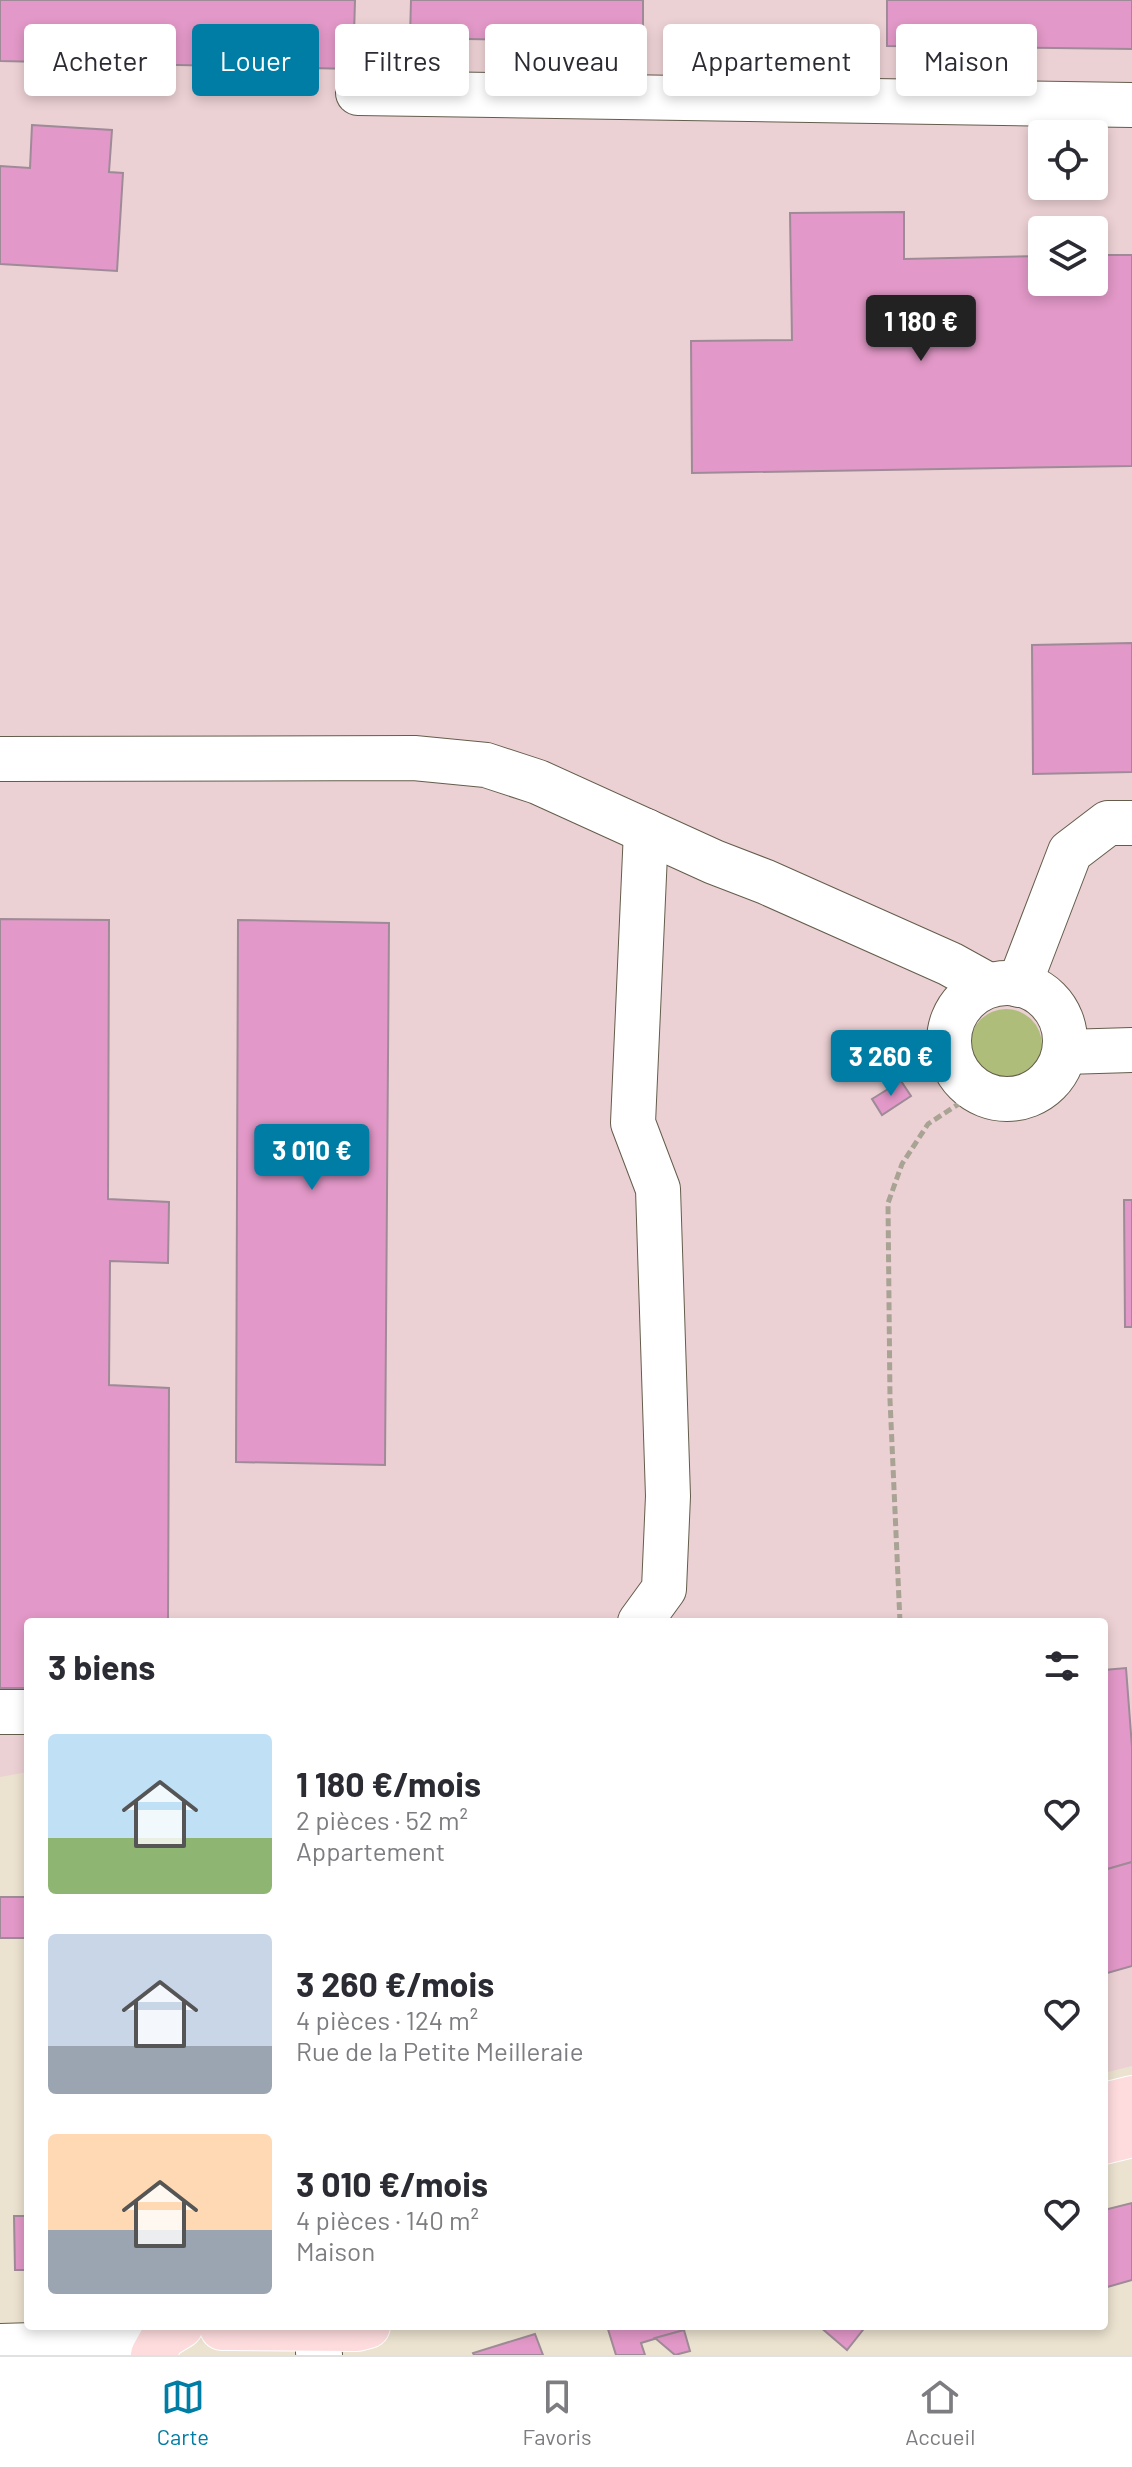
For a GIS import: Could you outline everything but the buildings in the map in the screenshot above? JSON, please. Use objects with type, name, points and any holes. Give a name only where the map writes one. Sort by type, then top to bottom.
[{"type":"main road","points":[[1108,2104],[1132,2098]]},
{"type":"main road","points":[[1108,2141],[1132,2135]]},
{"type":"main road","points":[[199,2336],[308,2330]]},
{"type":"main road","points":[[317,2354],[357,2330]]},
{"type":"street","points":[[469,95],[1132,105]]},
{"type":"street","points":[[0,759],[414,758],[486,765],[538,782],[936,958],[1004,985]]},
{"type":"street","points":[[1004,985],[1070,852],[1108,823],[1132,823]]},
{"type":"street","points":[[643,1618],[664,1589],[668,1496],[658,1189],[633,1123],[646,831]]},
{"type":"street","points":[[1004,985],[1028,986],[1046,996],[1059,1012],[1065,1032],[1065,1052],[1059,1070],[1047,1085],[1032,1095],[1013,1100],[994,1099],[977,1092],[963,1080],[953,1064],[948,1046],[958,1009],[970,995],[1004,985]]},
{"type":"street","points":[[1065,1052],[1132,1050]]},
{"type":"street","points":[[0,1712],[24,1712]]},
{"type":"street","points":[[36,2349],[115,2335],[199,2336]]},
{"type":"path","points":[[900,1618],[890,1400],[888,1203],[902,1164],[928,1124],[977,1092]]},
{"type":"shaded area","points":[[0,0],[1132,0],[1132,2066],[1108,2072],[1108,1618],[24,1618],[24,1773],[0,1777]]},
{"type":"green space","points":[[1006,1009],[1026,1015],[1036,1025],[1042,1045],[1036,1065],[1026,1075],[1006,1081],[986,1075],[976,1065],[970,1045],[976,1025],[986,1015]]}]
